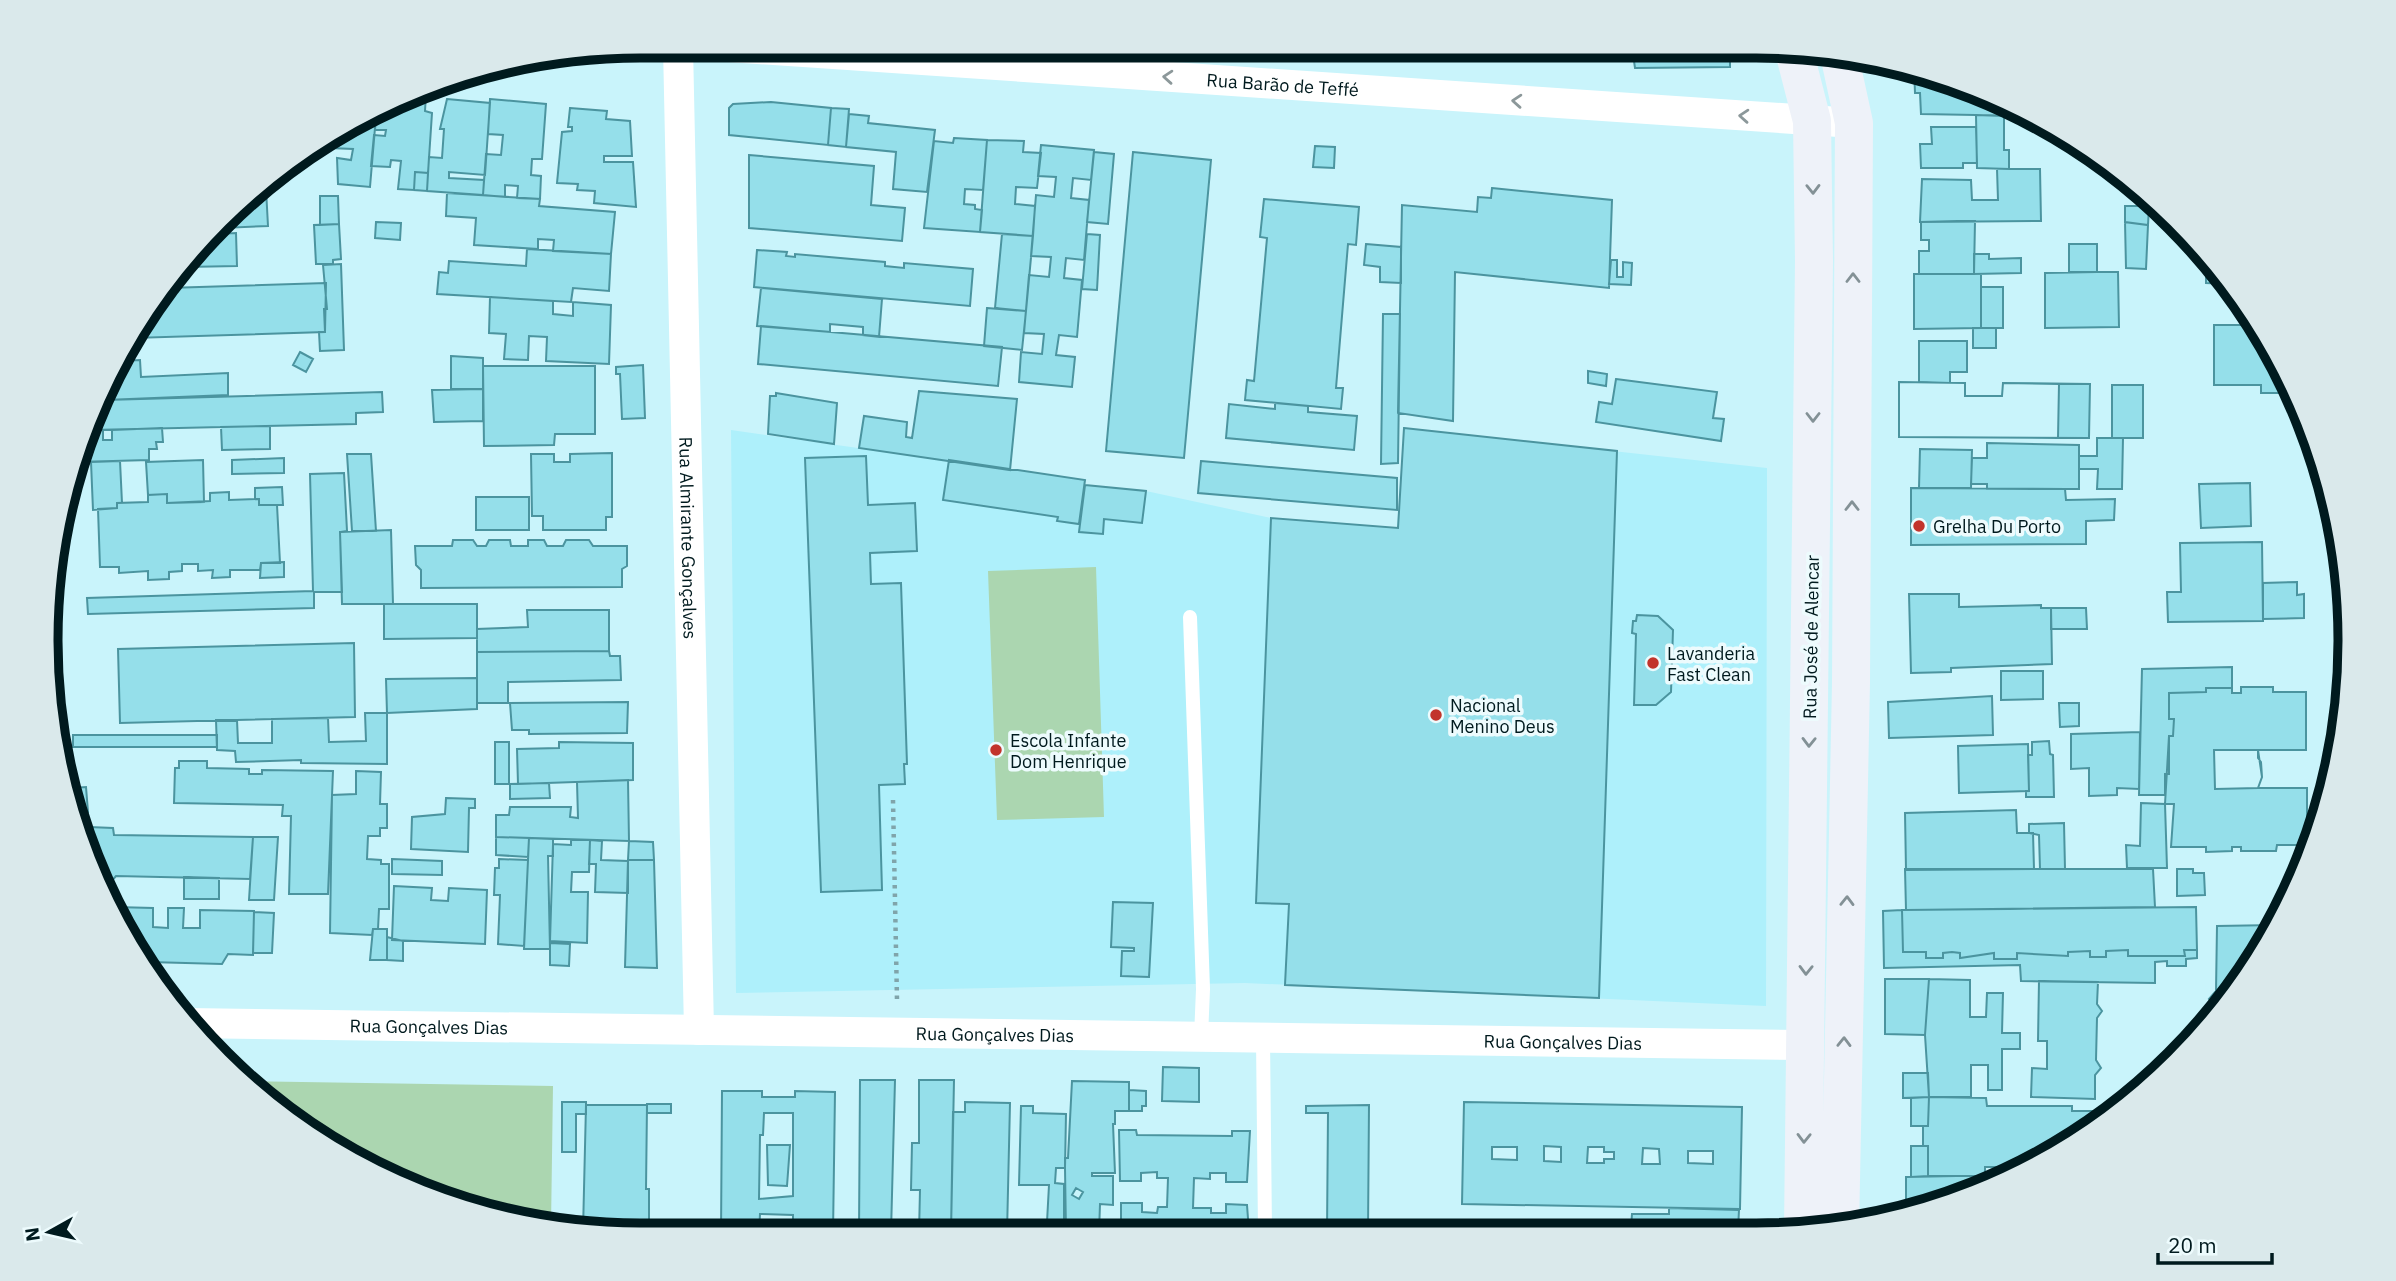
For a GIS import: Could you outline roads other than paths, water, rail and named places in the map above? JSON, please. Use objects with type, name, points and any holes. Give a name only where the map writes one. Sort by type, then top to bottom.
[{"type":"main road","name":"Rua José de Alencar","points":[[1796,59],[1812,121],[1813,492],[1804,1221]]},
{"type":"main road","points":[[1840,1217],[1851,623],[1854,123],[1841,65]]},
{"type":"main road","points":[[1813,492],[1851,623]]},
{"type":"main road","points":[[1843,1135],[1805,1045],[1846,970]]},
{"type":"street","name":"Rua Almirante Gonçalves","points":[[678,58],[699,1030]]},
{"type":"street","name":"Rua Barão de Teffé","points":[[890,58],[1854,123]]},
{"type":"street","name":"Rua Gonçalves Dias","points":[[201,1023],[1805,1045]]},
{"type":"lane","points":[[1190,617],[1203,989],[1201,1037]]},
{"type":"lane","points":[[1263,1038],[1265,1223]]},
{"type":"place","name":"Grelha Du Porto","points":[[1919,526]]},
{"type":"place","name":"Lavanderia Fast Clean","points":[[1653,663]]},
{"type":"place","name":"Nacional Menino Deus","points":[[1436,715]]},
{"type":"place","name":"Escola Infante Dom Henrique","points":[[996,750]]}]
